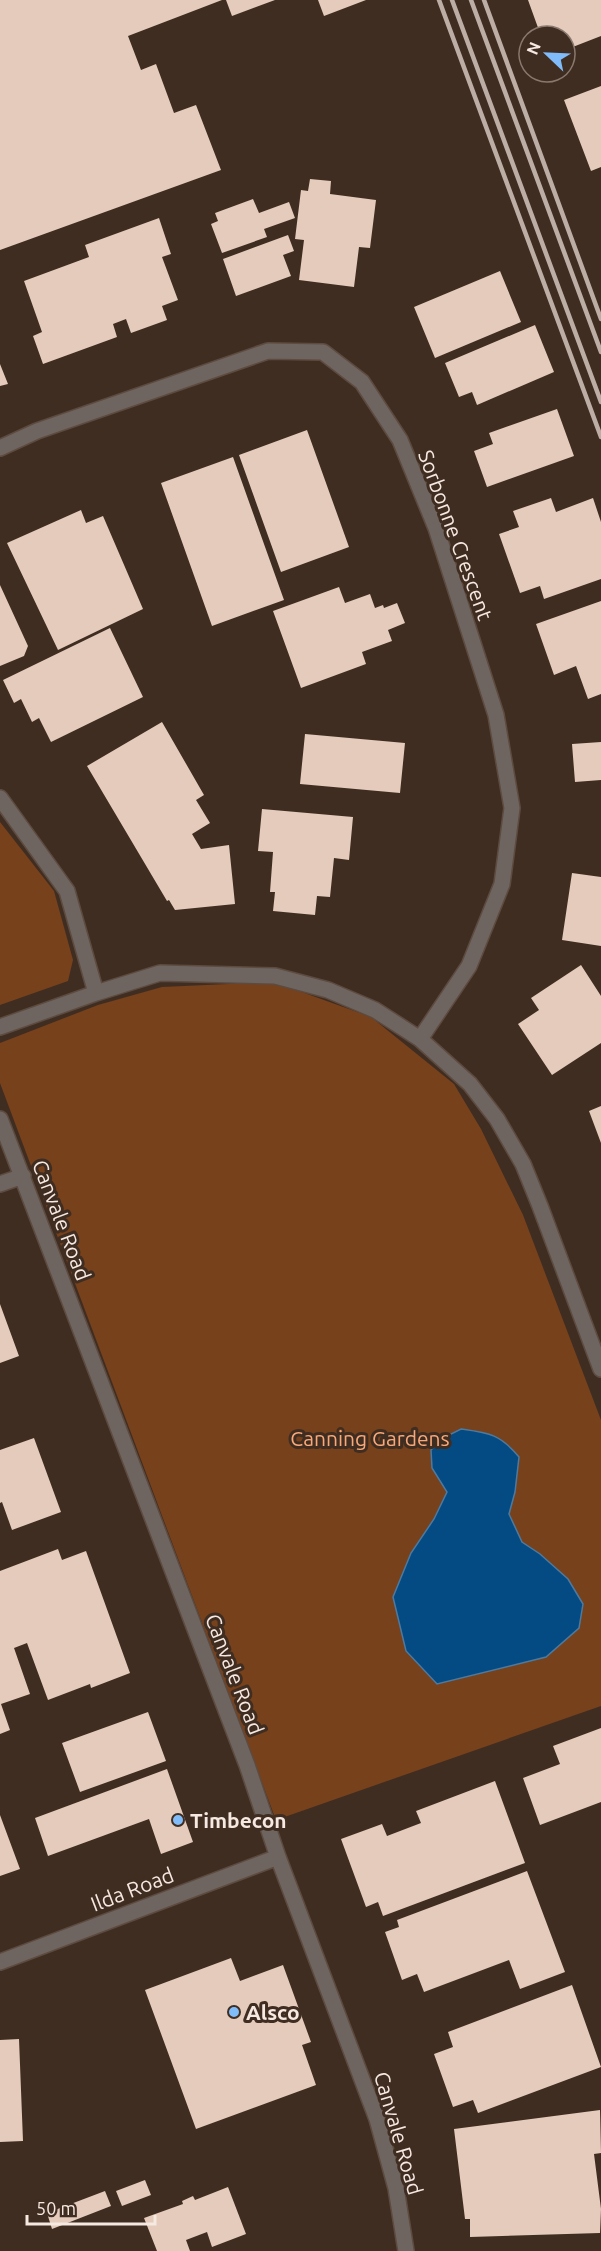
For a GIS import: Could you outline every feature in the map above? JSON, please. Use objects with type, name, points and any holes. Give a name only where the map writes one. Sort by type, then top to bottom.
[{"type":"street","name":"Sorbonne Crescent","points":[[0,448],[37,431],[268,351],[323,352],[362,382],[400,441],[436,528],[496,715],[512,808],[502,884],[486,925],[469,966],[420,1039]]},
{"type":"street","points":[[0,798],[68,891],[96,993]]},
{"type":"street","points":[[0,1027],[160,973],[275,976],[337,994],[375,1010],[420,1039],[470,1084],[497,1119],[523,1164],[601,1369]]},
{"type":"street","name":"Canvale Road","points":[[0,1119],[247,1765],[278,1857],[377,2119],[396,2188],[406,2251]]},
{"type":"street","points":[[0,1184],[23,1176]]},
{"type":"street","name":"Ilda Road","points":[[0,1962],[278,1857]]},
{"type":"green space","points":[[0,822],[54,891],[73,960],[68,981],[0,1005]]},
{"type":"green space","name":"Canning Gardens","points":[[274,982],[371,1017],[454,1084],[481,1129],[523,1215],[601,1420],[601,1706],[276,1820],[0,1083],[0,1043],[98,1005],[162,987]]},
{"type":"water","points":[[461,1429],[500,1439],[519,1457],[515,1492],[509,1514],[522,1542],[540,1554],[568,1579],[583,1604],[579,1628],[546,1657],[437,1684],[406,1651],[393,1597],[411,1553],[434,1519],[447,1492],[432,1468],[431,1450],[443,1438]]},
{"type":"building","points":[[0,0],[222,0],[128,36],[141,70],[156,64],[174,113],[196,105],[221,170],[0,250]]},
{"type":"building","points":[[226,0],[275,0],[232,16]]},
{"type":"building","points":[[318,0],[366,0],[324,16]]},
{"type":"building","points":[[528,0],[601,0],[601,36],[577,45],[577,24],[537,24]]},
{"type":"building","points":[[601,86],[601,167],[591,171],[564,100]]},
{"type":"building","points":[[310,179],[331,181],[330,194],[376,200],[370,248],[359,247],[354,287],[299,280],[304,240],[295,239],[301,190],[308,191]]},
{"type":"building","points":[[253,199],[259,213],[289,202],[295,218],[264,229],[267,237],[222,253],[211,224],[218,221],[215,213]]},
{"type":"building","points":[[159,218],[171,254],[162,257],[178,300],[162,306],[167,320],[131,333],[126,319],[113,324],[117,337],[43,364],[33,336],[42,332],[24,281],[89,257],[85,245]]},
{"type":"building","points":[[288,235],[294,251],[283,255],[291,276],[236,296],[223,259]]},
{"type":"building","points":[[500,271],[521,322],[435,358],[414,307]]},
{"type":"building","points":[[535,325],[554,372],[477,405],[472,392],[459,397],[445,363]]},
{"type":"building","points":[[0,364],[8,384],[0,386]]},
{"type":"building","points":[[557,409],[574,456],[487,487],[474,451],[493,444],[489,433]]},
{"type":"building","points":[[307,430],[349,547],[281,572],[239,455]]},
{"type":"building","points":[[233,457],[284,600],[212,626],[161,483]]},
{"type":"building","points":[[551,498],[556,512],[593,498],[601,522],[601,579],[544,599],[540,586],[520,593],[499,534],[519,527],[513,511]]},
{"type":"building","points":[[81,510],[86,523],[103,516],[143,609],[58,650],[7,543]]},
{"type":"building","points":[[0,585],[28,646],[24,656],[0,666]]},
{"type":"building","points":[[339,587],[345,603],[370,594],[375,608],[383,605],[384,608],[397,603],[405,623],[388,630],[392,641],[362,652],[366,664],[301,688],[273,611]]},
{"type":"building","points":[[601,601],[601,694],[588,699],[576,666],[554,675],[536,624]]},
{"type":"building","points":[[110,628],[143,697],[51,742],[39,718],[32,722],[21,699],[14,703],[3,680]]},
{"type":"building","points":[[162,722],[204,795],[196,800],[210,823],[192,834],[201,849],[229,845],[235,904],[175,910],[169,900],[167,901],[87,766]]},
{"type":"building","points":[[305,734],[405,743],[400,793],[300,784]]},
{"type":"building","points":[[601,742],[601,780],[575,782],[572,744]]},
{"type":"building","points":[[262,809],[353,817],[349,860],[334,858],[330,897],[317,896],[315,915],[273,911],[275,892],[270,892],[273,852],[258,851]]},
{"type":"building","points":[[572,873],[601,877],[601,946],[562,940]]},
{"type":"building","points":[[581,965],[601,996],[601,1043],[552,1075],[518,1024],[539,1010],[531,998]]},
{"type":"building","points":[[601,1106],[601,1143],[589,1111]]},
{"type":"building","points":[[0,1304],[19,1356],[0,1363]]},
{"type":"building","points":[[34,1438],[61,1512],[12,1530],[2,1502],[0,1503],[0,1450]]},
{"type":"building","points":[[58,1549],[62,1560],[86,1551],[130,1673],[91,1688],[90,1684],[48,1700],[27,1643],[14,1648],[30,1694],[1,1704],[10,1730],[0,1734],[0,1571]]},
{"type":"building","points":[[148,1712],[166,1761],[80,1792],[62,1743]]},
{"type":"building","points":[[601,1728],[601,1802],[540,1825],[523,1778],[560,1764],[553,1746]]},
{"type":"building","points":[[167,1769],[193,1842],[161,1854],[149,1819],[48,1856],[35,1818]]},
{"type":"building","points":[[495,1781],[525,1863],[383,1916],[378,1902],[366,1907],[341,1839],[382,1824],[387,1836],[421,1823],[416,1811]]},
{"type":"building","points":[[0,1815],[20,1869],[0,1876]]},
{"type":"building","points":[[527,1871],[565,1972],[520,1989],[509,1960],[424,1992],[417,1974],[402,1980],[385,1932],[399,1927],[397,1920]]},
{"type":"building","points":[[231,1958],[240,1981],[283,1965],[311,2042],[302,2045],[316,2085],[196,2129],[145,1990]]},
{"type":"building","points":[[572,1985],[601,2067],[478,2113],[473,2100],[453,2107],[434,2054],[453,2047],[448,2032]]},
{"type":"building","points":[[19,2039],[23,2141],[0,2142],[0,2040]]},
{"type":"building","points":[[600,2110],[601,2153],[594,2154],[601,2209],[600,2233],[470,2237],[470,2219],[465,2219],[454,2129]]},
{"type":"building","points":[[145,2180],[151,2195],[122,2206],[116,2191]]},
{"type":"building","points":[[228,2187],[246,2234],[212,2247],[207,2232],[186,2240],[190,2251],[157,2251],[144,2218],[183,2204],[182,2201],[193,2196],[195,2200]]},
{"type":"building","points":[[105,2191],[111,2206],[52,2229],[47,2213]]},
{"type":"railway","points":[[439,0],[601,437]]},
{"type":"railway","points":[[452,0],[601,402]]},
{"type":"railway","points":[[471,0],[601,352]]},
{"type":"railway","points":[[484,0],[601,319]]},
{"type":"place","name":"Timbecon","points":[[178,1820]]},
{"type":"place","name":"Alsco","points":[[234,2012]]}]
